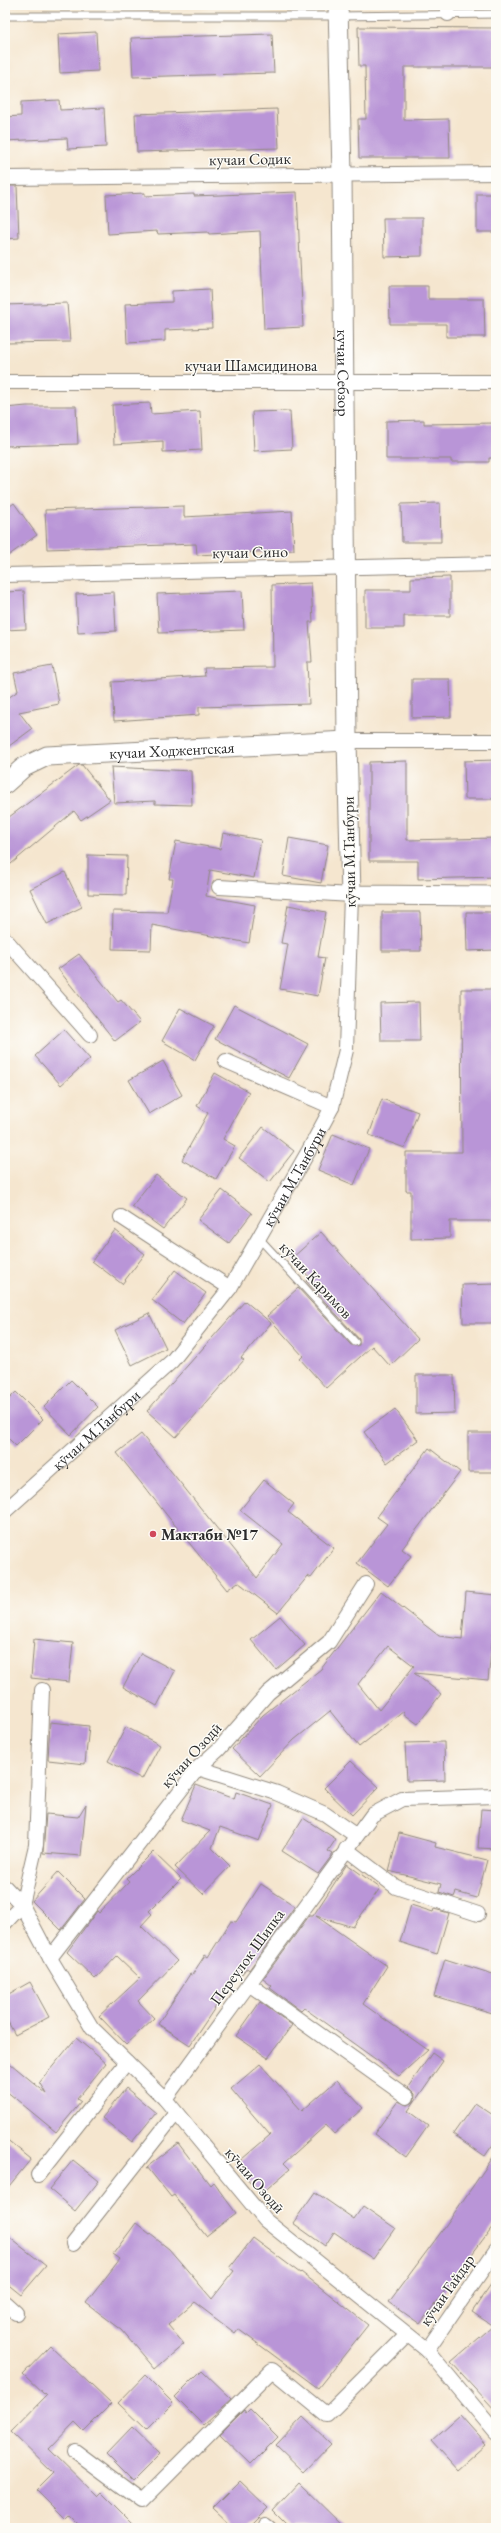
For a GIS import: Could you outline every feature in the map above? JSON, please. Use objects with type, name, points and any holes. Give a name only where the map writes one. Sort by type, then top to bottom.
[{"type":"main road","name":"кучаи Себзор","points":[[338,11],[342,175],[347,742]]},
{"type":"main road","name":"кучаи Ходжентская","points":[[5,784],[24,767],[47,756],[347,742]]},
{"type":"main road","name":"кӯчаи М.Танбури","points":[[347,742],[351,895]]},
{"type":"main road","points":[[351,895],[496,896]]},
{"type":"street","name":"кучаи Содик","points":[[5,178],[496,173]]},
{"type":"street","name":"кучаи Шамсидинова","points":[[5,382],[496,382]]},
{"type":"street","name":"кучаи Сино","points":[[5,575],[496,564]]},
{"type":"street","points":[[347,742],[496,740]]},
{"type":"street","points":[[219,887],[351,895]]},
{"type":"street","name":"кӯчаи М.Танбури","points":[[5,1511],[172,1361],[230,1288],[332,1108],[346,1050],[351,895]]},
{"type":"street","points":[[5,939],[90,1035]]},
{"type":"street","points":[[226,1061],[332,1108]]},
{"type":"street","points":[[121,1217],[230,1288]]},
{"type":"street","name":"кӯчаи Озодӣ","points":[[50,1958],[198,1768],[219,1749],[268,1693],[329,1642],[366,1584]]},
{"type":"street","points":[[5,1923],[22,1905],[36,1845],[42,1690]]},
{"type":"street","points":[[198,1768],[277,1793],[325,1814],[356,1835]]},
{"type":"street","name":"Переулок Шипка","points":[[165,2099],[372,1815],[402,1799],[496,1796]]},
{"type":"street","points":[[346,1849],[396,1887],[478,1914]]},
{"type":"street","name":"кӯчаи Озодӣ","points":[[5,1887],[22,1905],[50,1958],[92,2028],[165,2099],[265,2220],[427,2350],[496,2433]]},
{"type":"street","points":[[249,1984],[407,2096]]},
{"type":"street","points":[[38,2175],[127,2062]]},
{"type":"street","points":[[73,2244],[176,2113]]},
{"type":"street","name":"кӯчаи Гайдар","points":[[427,2350],[496,2250]]},
{"type":"street","points":[[5,2304],[16,2313]]},
{"type":"street","points":[[75,2451],[142,2501],[272,2370],[327,2415],[408,2334]]},
{"type":"lane","points":[[5,16],[448,10],[496,14]]},
{"type":"lane","name":"кӯчаи Каримов","points":[[258,1237],[355,1342]]},
{"type":"building","points":[[358,27],[496,28],[496,67],[404,67],[404,120],[449,119],[450,158],[359,158],[358,119],[366,119],[365,66],[359,66]]},
{"type":"building","points":[[96,32],[98,71],[60,73],[58,34]]},
{"type":"building","points":[[272,34],[274,73],[133,77],[131,38]]},
{"type":"building","points":[[59,100],[60,110],[104,108],[106,147],[68,149],[67,138],[5,141],[5,117],[21,116],[21,102]]},
{"type":"building","points":[[277,109],[279,148],[137,152],[135,114]]},
{"type":"building","points":[[5,186],[17,186],[19,238],[5,239]]},
{"type":"building","points":[[297,192],[303,327],[264,329],[260,231],[209,234],[208,232],[158,234],[157,231],[108,234],[106,195],[145,193],[145,196],[194,194],[194,196]]},
{"type":"building","points":[[477,194],[496,194],[496,232],[477,232]]},
{"type":"building","points":[[383,218],[422,218],[422,256],[384,257]]},
{"type":"building","points":[[389,286],[428,286],[428,299],[484,299],[485,337],[446,337],[446,324],[390,324]]},
{"type":"building","points":[[210,289],[212,328],[165,330],[165,341],[127,343],[125,304],[172,302],[172,291]]},
{"type":"building","points":[[67,303],[70,342],[5,343],[5,305]]},
{"type":"building","points":[[150,403],[151,414],[200,411],[202,450],[163,452],[163,441],[114,444],[112,405]]},
{"type":"building","points":[[27,406],[76,406],[78,444],[5,446],[5,408]]},
{"type":"building","points":[[290,411],[292,449],[254,451],[252,412]]},
{"type":"building","points":[[424,420],[424,424],[496,423],[496,458],[489,458],[489,462],[451,462],[451,459],[386,459],[386,421]]},
{"type":"building","points":[[14,503],[37,535],[5,558],[5,510]]},
{"type":"building","points":[[440,503],[441,542],[402,542],[401,504]]},
{"type":"building","points":[[184,506],[184,517],[292,511],[294,550],[197,555],[196,544],[47,549],[45,510]]},
{"type":"building","points":[[450,577],[450,616],[404,616],[404,628],[365,628],[365,590],[411,590],[411,578]]},
{"type":"building","points":[[311,583],[313,622],[309,622],[312,662],[307,662],[309,704],[199,707],[199,715],[114,721],[112,682],[205,676],[204,668],[273,667],[272,585]]},
{"type":"building","points":[[24,591],[26,629],[5,630],[5,592]]},
{"type":"building","points":[[242,591],[244,630],[159,633],[157,594]]},
{"type":"building","points":[[114,592],[116,631],[78,633],[76,594]]},
{"type":"building","points":[[52,666],[59,704],[19,712],[32,729],[5,749],[5,693],[8,698],[18,691],[14,673]]},
{"type":"building","points":[[412,679],[450,679],[451,717],[412,718]]},
{"type":"building","points":[[496,760],[496,799],[465,799],[464,761]]},
{"type":"building","points":[[407,761],[407,840],[496,838],[496,877],[418,879],[418,861],[369,861],[369,762]]},
{"type":"building","points":[[79,765],[82,765],[110,800],[81,820],[74,811],[5,869],[5,820]]},
{"type":"building","points":[[111,767],[191,771],[192,805],[155,804],[155,801],[114,803]]},
{"type":"building","points":[[223,833],[261,840],[254,878],[210,870],[206,896],[255,905],[249,943],[152,925],[151,950],[112,949],[113,911],[167,912],[173,879],[169,879],[176,841],[220,849]]},
{"type":"building","points":[[289,838],[328,845],[321,883],[283,876]]},
{"type":"building","points":[[88,855],[127,856],[126,895],[88,894]]},
{"type":"building","points":[[65,872],[82,907],[47,924],[30,889]]},
{"type":"building","points":[[288,905],[326,912],[318,957],[325,958],[318,996],[280,989],[288,944],[281,943]]},
{"type":"building","points":[[382,912],[420,912],[421,951],[382,951]]},
{"type":"building","points":[[466,912],[496,912],[496,950],[467,951]]},
{"type":"building","points":[[79,954],[118,1002],[121,1000],[140,1022],[115,1041],[58,969]]},
{"type":"building","points":[[461,989],[496,989],[496,1221],[450,1221],[450,1238],[411,1239],[411,1191],[406,1191],[406,1152],[462,1152]]},
{"type":"building","points":[[419,1002],[420,1041],[381,1041],[380,1003]]},
{"type":"building","points":[[234,1005],[308,1044],[289,1078],[215,1039]]},
{"type":"building","points":[[180,1008],[214,1026],[195,1060],[162,1041]]},
{"type":"building","points":[[64,1030],[90,1059],[61,1085],[35,1056]]},
{"type":"building","points":[[163,1061],[182,1095],[149,1114],[129,1080]]},
{"type":"building","points":[[215,1073],[249,1092],[223,1139],[235,1146],[216,1179],[182,1160],[208,1113],[197,1106]]},
{"type":"building","points":[[382,1099],[418,1112],[405,1148],[369,1135]]},
{"type":"building","points":[[263,1127],[294,1151],[270,1182],[239,1158]]},
{"type":"building","points":[[333,1134],[369,1149],[354,1185],[318,1170]]},
{"type":"building","points":[[156,1175],[187,1198],[163,1229],[132,1206]]},
{"type":"building","points":[[222,1190],[252,1213],[229,1243],[198,1220]]},
{"type":"building","points":[[115,1230],[145,1254],[122,1284],[92,1261]]},
{"type":"building","points":[[321,1232],[418,1339],[390,1366],[372,1346],[326,1388],[300,1359],[303,1356],[267,1316],[298,1288],[351,1345],[359,1345],[359,1339],[306,1281],[310,1278],[292,1258]]},
{"type":"building","points":[[175,1270],[206,1293],[183,1324],[152,1300]]},
{"type":"building","points":[[496,1284],[496,1323],[463,1323],[462,1285]]},
{"type":"building","points":[[245,1301],[271,1323],[241,1358],[244,1360],[176,1437],[147,1411]]},
{"type":"building","points":[[149,1313],[166,1348],[132,1365],[115,1330]]},
{"type":"building","points":[[416,1375],[454,1375],[455,1413],[416,1414]]},
{"type":"building","points":[[71,1380],[98,1407],[71,1435],[44,1407]]},
{"type":"building","points":[[16,1392],[43,1419],[16,1446],[5,1435],[5,1403]]},
{"type":"building","points":[[395,1409],[418,1440],[387,1463],[364,1432]]},
{"type":"building","points":[[468,1433],[496,1433],[496,1472],[468,1472]]},
{"type":"building","points":[[141,1434],[257,1578],[283,1544],[240,1510],[264,1480],[294,1504],[288,1512],[334,1548],[311,1578],[308,1576],[278,1613],[238,1582],[227,1590],[117,1453]]},
{"type":"building","points":[[429,1448],[460,1472],[402,1549],[411,1556],[388,1586],[357,1563],[387,1524],[377,1517]]},
{"type":"building","points":[[381,1591],[439,1636],[462,1639],[466,1592],[496,1595],[496,1633],[493,1633],[488,1680],[414,1673],[441,1694],[418,1724],[404,1714],[404,1711],[359,1747],[330,1711],[294,1740],[260,1776],[232,1749],[263,1715],[321,1669]],"holes":[[[388,1646],[414,1666],[379,1710],[358,1684]]]},
{"type":"building","points":[[280,1616],[305,1645],[276,1670],[251,1640]]},
{"type":"building","points":[[34,1639],[73,1643],[69,1682],[31,1678]]},
{"type":"building","points":[[141,1653],[175,1671],[157,1706],[123,1687]]},
{"type":"building","points":[[50,1722],[89,1726],[85,1764],[48,1760]]},
{"type":"building","points":[[126,1727],[160,1745],[142,1779],[108,1761]]},
{"type":"building","points":[[444,1742],[445,1780],[407,1781],[405,1743]]},
{"type":"building","points":[[351,1761],[379,1787],[352,1815],[324,1788]]},
{"type":"building","points":[[196,1785],[234,1799],[236,1792],[273,1805],[259,1841],[220,1827],[212,1848],[230,1866],[203,1894],[175,1867],[210,1831],[181,1820]]},
{"type":"building","points":[[86,1804],[81,1856],[43,1853],[46,1814],[78,1817]]},
{"type":"building","points":[[481,1809],[496,1810],[496,1849],[478,1848]]},
{"type":"building","points":[[303,1818],[336,1839],[328,1851],[333,1854],[318,1874],[282,1851]]},
{"type":"building","points":[[399,1833],[436,1843],[435,1847],[487,1860],[477,1898],[456,1892],[454,1897],[439,1892],[441,1884],[389,1871]]},
{"type":"building","points":[[153,1852],[181,1879],[149,1911],[152,1914],[141,1926],[177,1961],[138,2001],[154,2018],[126,2044],[99,2016],[140,1978],[117,1956],[95,1979],[67,1952],[97,1911],[99,1913],[129,1882],[126,1879]]},
{"type":"building","points":[[347,1864],[380,1888],[353,1927],[316,1916],[387,1966],[363,2004],[428,2050],[399,2076],[304,2008],[301,2011],[270,1988],[272,1986],[263,1979],[309,1916],[313,1916]]},
{"type":"building","points":[[58,1872],[85,1899],[61,1930],[32,1901]]},
{"type":"building","points":[[261,1884],[295,1906],[249,1970],[247,1968],[242,1975],[239,1972],[190,2045],[158,2024],[190,1974],[192,1975],[205,1955],[208,1957],[231,1921],[236,1922]]},
{"type":"building","points":[[411,1905],[433,1912],[434,1909],[449,1913],[437,1954],[400,1942]]},
{"type":"building","points":[[445,1959],[496,1975],[496,2014],[434,1996]]},
{"type":"building","points":[[30,1982],[49,2017],[15,2035],[5,2016],[5,1996]]},
{"type":"building","points":[[260,2002],[292,2025],[268,2058],[236,2036]]},
{"type":"building","points":[[76,2038],[106,2063],[77,2099],[81,2102],[56,2132],[5,2090],[5,2059],[47,2094],[40,2082]]},
{"type":"building","points":[[432,2053],[443,2061],[408,2111],[428,2126],[406,2157],[374,2134],[398,2101],[407,2105],[414,2102],[415,2094],[408,2087]]},
{"type":"building","points":[[260,2064],[302,2111],[337,2080],[363,2108],[334,2134],[326,2125],[284,2163],[290,2169],[261,2194],[235,2165],[270,2135],[231,2089]]},
{"type":"building","points":[[126,2088],[156,2113],[132,2142],[102,2118]]},
{"type":"building","points":[[475,2103],[496,2117],[496,2140],[485,2156],[453,2134]]},
{"type":"building","points":[[5,2138],[31,2159],[5,2191]]},
{"type":"building","points":[[178,2143],[210,2185],[213,2182],[236,2213],[206,2236],[174,2195],[171,2197],[147,2167]]},
{"type":"building","points":[[496,2153],[496,2222],[420,2324],[389,2302],[439,2235]]},
{"type":"building","points":[[73,2160],[99,2181],[75,2211],[49,2189]]},
{"type":"building","points":[[315,2192],[354,2219],[363,2206],[395,2228],[373,2259],[334,2232],[325,2246],[293,2223]]},
{"type":"building","points":[[136,2223],[169,2249],[212,2299],[234,2271],[230,2268],[253,2238],[300,2273],[301,2272],[368,2325],[318,2388],[238,2329],[235,2333],[194,2302],[168,2325],[184,2344],[155,2369],[122,2330],[86,2303],[120,2259],[113,2254]]},
{"type":"building","points":[[5,2234],[46,2266],[21,2295],[5,2282]]},
{"type":"building","points":[[496,2277],[496,2411],[451,2362],[493,2326],[472,2312]]},
{"type":"building","points":[[50,2346],[111,2404],[84,2431],[75,2422],[49,2449],[97,2496],[101,2492],[137,2528],[82,2528],[68,2514],[64,2518],[36,2490],[53,2473],[11,2432],[46,2396],[23,2374]]},
{"type":"building","points":[[202,2370],[232,2399],[203,2425],[175,2397]]},
{"type":"building","points":[[145,2375],[173,2403],[146,2430],[118,2403]]},
{"type":"building","points":[[250,2409],[278,2437],[251,2464],[220,2434],[244,2410],[246,2413]]},
{"type":"building","points":[[460,2415],[486,2444],[457,2470],[431,2441]]},
{"type":"building","points":[[303,2417],[331,2444],[304,2472],[276,2445]]},
{"type":"building","points":[[132,2427],[160,2454],[133,2481],[106,2454]]},
{"type":"building","points":[[240,2481],[268,2508],[248,2528],[234,2528],[213,2508]]},
{"type":"building","points":[[299,2483],[345,2528],[290,2528],[273,2511]]},
{"type":"place","name":"Мактаби №17","points":[[153,1534]]}]
